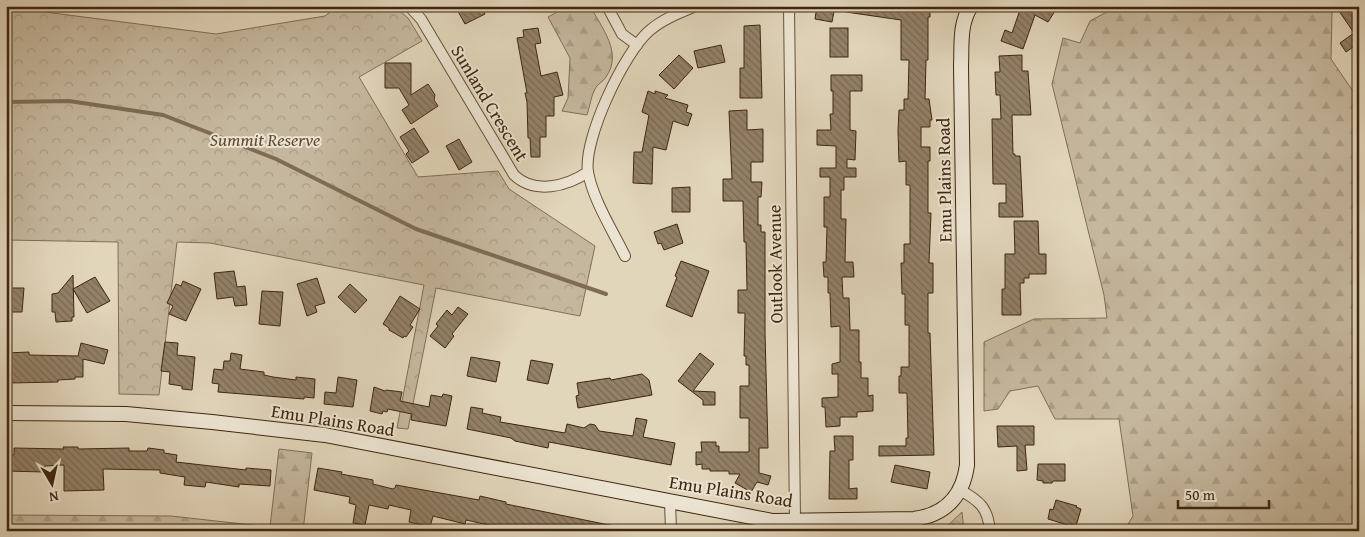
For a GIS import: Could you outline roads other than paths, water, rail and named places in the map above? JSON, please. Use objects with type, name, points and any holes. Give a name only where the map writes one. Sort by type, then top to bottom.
[{"type":"street","name":"Sunland Crescent","points":[[409,6],[421,18],[514,175],[519,180],[532,185],[551,186],[577,180],[588,172]]},
{"type":"street","points":[[607,6],[622,34],[637,45]]},
{"type":"street","points":[[626,256],[602,210],[588,172],[588,153],[595,126],[622,68],[637,45],[658,24],[696,6]]},
{"type":"street","name":"Outlook Avenue","points":[[789,6],[795,521]]},
{"type":"street","name":"Emu Plains Road","points":[[6,413],[126,414],[325,435],[773,521],[921,518],[936,513],[944,508],[960,490],[966,465],[962,50],[963,25],[971,6]]},
{"type":"street","points":[[960,490],[979,501],[987,514],[990,531]]},
{"type":"street","points":[[670,501],[670,531]]},
{"type":"waterway","points":[[6,102],[69,101],[163,115],[276,159],[416,229],[606,294]]},
{"type":"park label","name":"Summit Reserve","points":[[265,139]]}]
